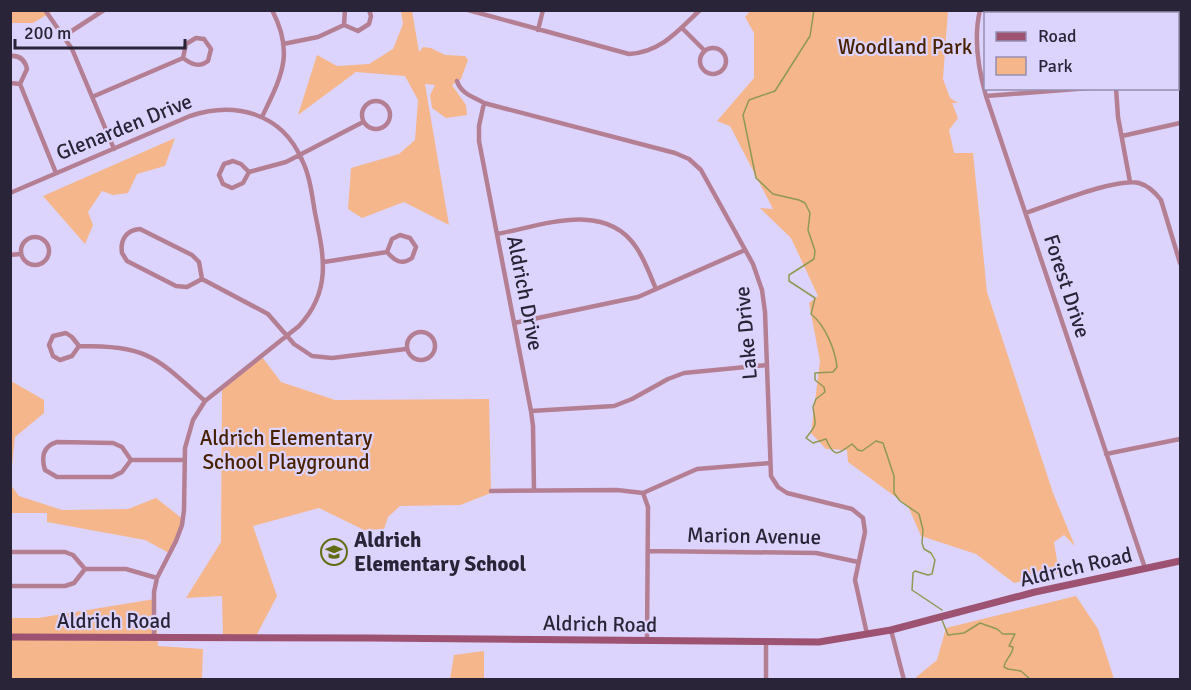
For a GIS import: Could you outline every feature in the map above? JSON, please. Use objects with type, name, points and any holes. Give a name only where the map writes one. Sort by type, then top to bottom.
[{"type":"main road","name":"Aldrich Road","points":[[10,637],[819,642],[891,630],[1035,592],[1180,561]]},
{"type":"street","points":[[45,10],[72,49],[114,149]]},
{"type":"street","points":[[64,36],[104,10]]},
{"type":"street","points":[[262,117],[282,73],[284,62],[283,44],[272,10]]},
{"type":"street","points":[[344,25],[345,10]]},
{"type":"street","points":[[344,25],[354,30],[362,30],[370,20],[369,10]]},
{"type":"street","points":[[468,10],[629,54],[655,49],[682,28],[700,10]]},
{"type":"street","points":[[538,30],[543,10]]},
{"type":"street","name":"Forest Drive","points":[[980,10],[977,31],[978,62],[984,88]]},
{"type":"street","points":[[283,44],[318,37],[344,25]]},
{"type":"street","points":[[682,28],[704,50]]},
{"type":"street","points":[[192,39],[204,39],[210,46],[210,57],[205,63],[195,65],[183,58],[185,46],[192,39]]},
{"type":"street","points":[[713,48],[722,52],[726,61],[723,70],[715,74],[704,70],[700,62],[704,50],[713,48]]},
{"type":"street","points":[[10,56],[19,57],[26,64],[27,70],[20,84],[57,173]]},
{"type":"street","points":[[92,97],[183,58]]},
{"type":"street","name":"Lake Drive","points":[[458,81],[458,86],[466,93],[484,103],[675,153],[695,163],[704,175],[756,270],[762,290],[771,476],[781,490],[852,509],[860,514],[866,528],[855,587],[867,634]]},
{"type":"street","points":[[10,83],[20,84]]},
{"type":"street","name":"Forest Drive","points":[[985,90],[1145,568]]},
{"type":"street","points":[[986,96],[1063,90]]},
{"type":"street","points":[[1116,90],[1130,182]]},
{"type":"street","points":[[379,101],[388,108],[389,116],[383,126],[373,128],[363,122],[363,109],[368,104],[379,101]]},
{"type":"street","name":"Aldrich Drive","points":[[484,103],[479,126],[479,141],[531,411],[534,490]]},
{"type":"street","name":"Glenarden Drive","points":[[10,193],[207,111],[220,109],[240,110],[262,117],[281,130],[300,155],[308,175],[324,262],[321,288],[305,320],[205,401],[189,428],[184,460],[182,525],[157,578],[153,597],[153,638]]},
{"type":"street","points":[[249,171],[279,165],[363,122]]},
{"type":"street","points":[[1122,136],[1180,123]]},
{"type":"street","points":[[230,161],[237,161],[249,171],[243,183],[235,188],[226,186],[219,175],[221,167],[230,161]]},
{"type":"street","points":[[1026,213],[1110,186],[1130,182],[1147,186],[1161,200],[1180,263]]},
{"type":"street","points":[[497,234],[574,220],[587,219],[603,222],[624,234],[635,246],[656,289]]},
{"type":"street","points":[[202,279],[199,262],[192,255],[140,229],[131,231],[123,239],[122,253],[127,261],[182,287],[202,279],[261,309],[272,318],[286,336],[307,354],[326,358],[406,349]]},
{"type":"street","points":[[400,235],[410,238],[416,247],[412,258],[405,262],[396,261],[387,252],[392,239],[400,235]]},
{"type":"street","points":[[34,237],[43,240],[49,250],[46,259],[34,264],[26,261],[20,254],[24,243],[34,237]]},
{"type":"street","points":[[514,323],[622,302],[745,250]]},
{"type":"street","points":[[324,262],[387,252]]},
{"type":"street","points":[[10,255],[20,254]]},
{"type":"street","points":[[419,332],[428,334],[435,345],[431,356],[422,360],[413,357],[406,349],[410,338],[419,332]]},
{"type":"street","points":[[66,333],[79,346],[72,356],[60,360],[53,356],[49,345],[53,336],[66,333]]},
{"type":"street","points":[[79,346],[114,346],[149,355],[168,367],[205,401]]},
{"type":"street","points":[[531,411],[614,406],[684,373],[766,365]]},
{"type":"street","points":[[1106,454],[1180,439]]},
{"type":"street","points":[[57,442],[113,442],[122,447],[131,460],[122,472],[112,477],[54,476],[45,470],[43,462],[46,449],[57,442]]},
{"type":"street","points":[[131,460],[184,460]]},
{"type":"street","points":[[491,491],[617,490],[643,493],[697,469],[770,463]]},
{"type":"street","points":[[643,493],[648,507],[647,641]]},
{"type":"street","name":"Marion Avenue","points":[[648,551],[816,553],[858,562]]},
{"type":"street","points":[[10,552],[65,552],[73,555],[85,569],[126,569],[157,578]]},
{"type":"street","points":[[10,586],[65,586],[74,583],[85,569]]},
{"type":"street","points":[[891,630],[904,680]]},
{"type":"street","points":[[766,643],[766,680]]},
{"type":"green space","points":[[14,11],[53,11],[33,23],[11,23],[10,13]]},
{"type":"green space","points":[[401,11],[412,11],[419,52],[423,47],[431,48],[445,55],[465,56],[468,60],[461,79],[452,85],[466,105],[467,115],[446,118],[432,108],[430,95],[435,85],[425,84],[449,225],[404,202],[362,218],[348,209],[351,168],[399,154],[415,140],[418,100],[405,76],[356,72],[298,115],[317,55],[337,66],[369,64],[393,49],[403,24]]},
{"type":"green space","name":"Woodland Park","points":[[750,11],[948,11],[943,79],[950,98],[958,103],[952,103],[958,118],[949,130],[954,153],[973,153],[987,292],[1053,493],[1075,546],[1064,535],[1054,542],[1059,573],[1014,583],[976,554],[921,536],[908,506],[848,462],[847,450],[826,449],[811,433],[820,361],[809,303],[818,296],[791,238],[760,208],[773,209],[730,126],[717,121],[754,78],[754,33],[745,17]]},
{"type":"green space","points":[[175,138],[165,166],[137,174],[128,193],[113,195],[102,191],[88,212],[93,225],[85,244],[43,196]]},
{"type":"green space","name":"Aldrich Elementary School Playground","points":[[262,357],[281,382],[335,400],[489,399],[491,493],[460,505],[400,506],[388,517],[384,529],[364,530],[319,508],[253,526],[277,596],[255,638],[223,637],[222,596],[186,598],[221,542],[222,388]]},
{"type":"green space","points":[[11,381],[44,400],[44,413],[15,437],[11,475]]},
{"type":"green space","points":[[10,484],[19,496],[62,510],[128,509],[156,498],[184,520],[171,554],[145,540],[47,522],[47,513],[11,513]]},
{"type":"green space","points":[[1076,596],[1098,629],[1114,679],[914,679],[937,660],[946,628]]},
{"type":"green space","points":[[155,599],[158,646],[203,649],[202,679],[11,680],[11,618],[38,618]]},
{"type":"green space","points":[[484,651],[484,679],[450,679],[454,655]]},
{"type":"waterway","points":[[814,10],[810,36],[775,91],[749,100],[743,115],[756,178],[773,194],[805,203],[810,213],[808,230],[815,251],[814,259],[789,275],[789,281],[815,298],[811,314],[821,324],[828,338],[837,367],[833,372],[815,373],[815,380],[824,387],[825,392],[816,399],[813,407],[814,426],[806,438],[813,443],[826,439],[836,453],[852,444],[862,451],[876,441],[883,443],[894,476],[894,493],[900,501],[919,514],[924,549],[931,553],[935,560],[932,574],[915,571],[913,573],[912,590],[942,610]]},
{"type":"waterway","points":[[942,620],[948,635],[964,633],[980,623],[997,629],[1003,634],[1015,634],[1009,646],[1013,647],[1013,650],[1004,667],[1021,671],[1031,680]]},
{"type":"place","name":"Aldrich Elementary School","points":[[334,552]]}]
